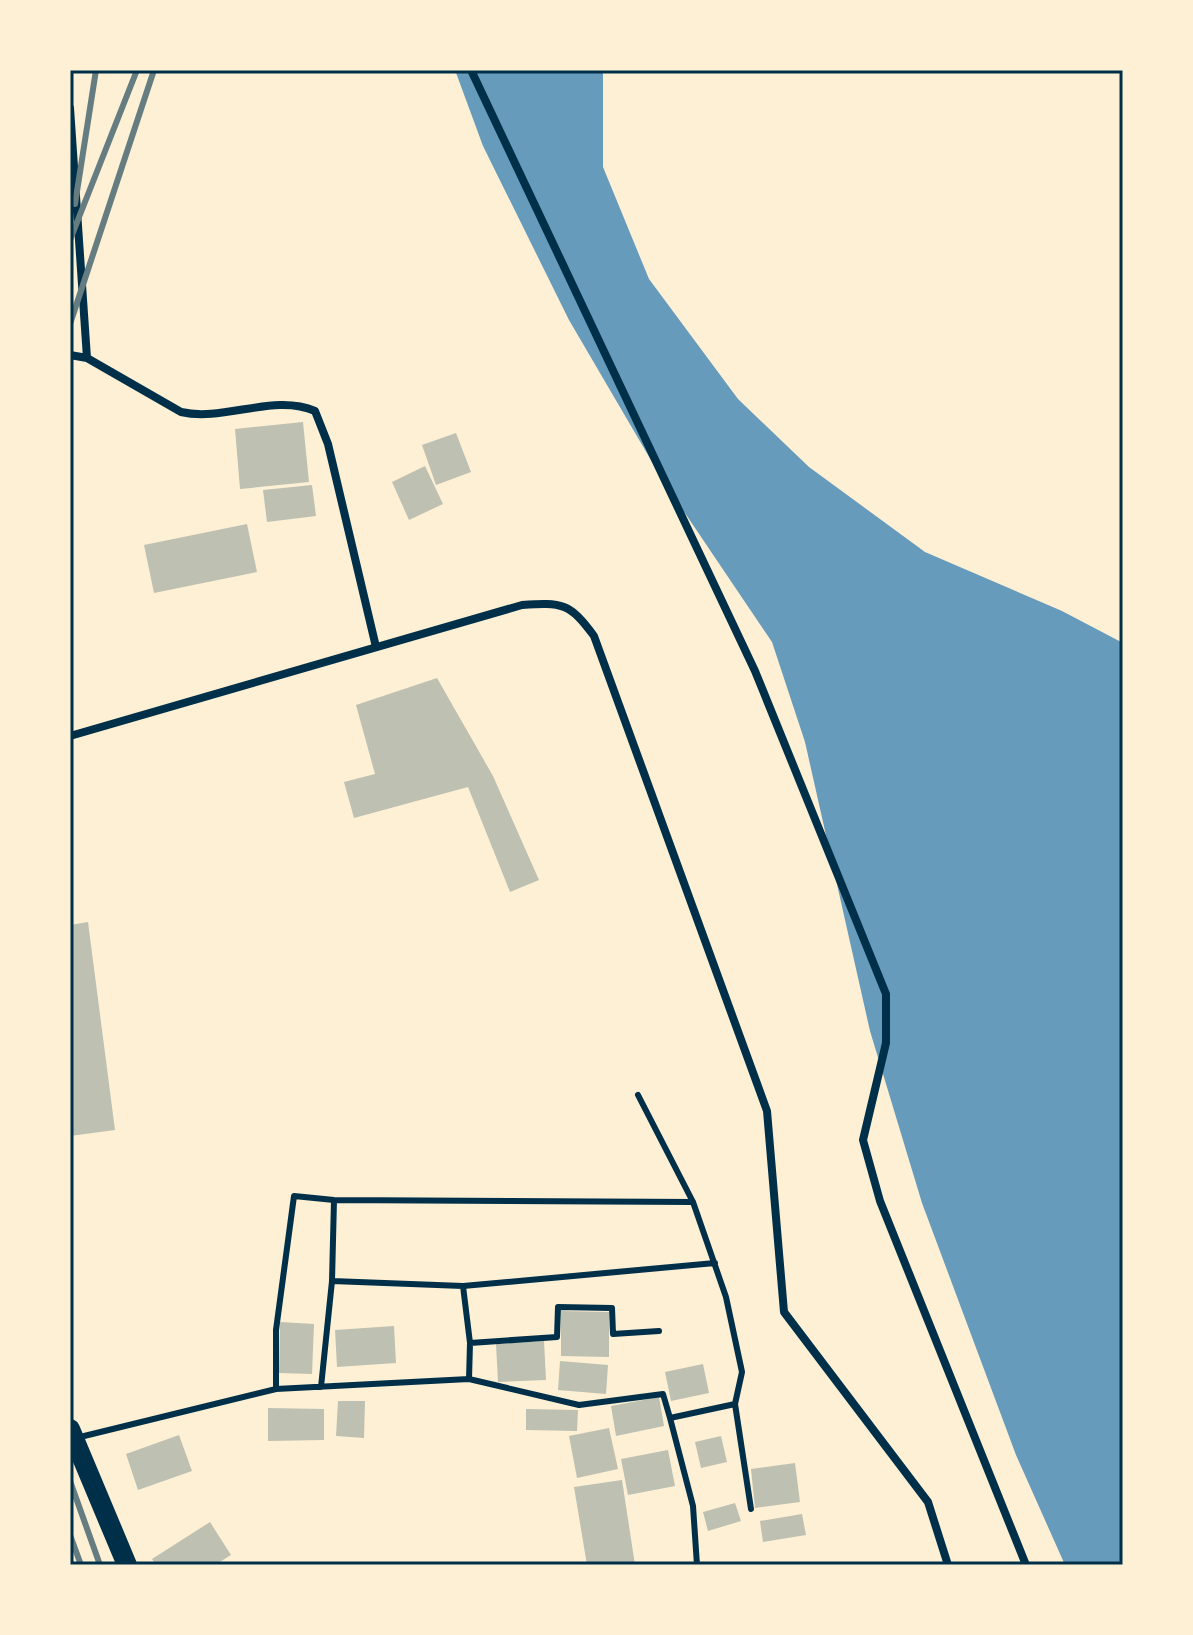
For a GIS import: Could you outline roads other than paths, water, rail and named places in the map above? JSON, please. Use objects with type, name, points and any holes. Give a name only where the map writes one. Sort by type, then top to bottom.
[{"type":"main road","points":[[72,1434],[127,1565]]},
{"type":"street","points":[[471,70],[755,671],[886,994],[886,1043],[863,1140],[880,1201],[1026,1565]]},
{"type":"street","points":[[70,108],[87,358]]},
{"type":"street","points":[[70,355],[87,358],[189,414],[299,404],[315,411],[328,444],[376,647]]},
{"type":"street","points":[[70,736],[522,605],[556,602],[577,612],[594,636],[767,1111],[784,1312],[928,1502],[948,1565]]},
{"type":"lane","points":[[638,1095],[693,1202],[715,1263],[742,1372],[735,1404],[751,1509]]},
{"type":"lane","points":[[276,1389],[276,1330],[294,1196],[334,1200],[693,1202]]},
{"type":"lane","points":[[321,1387],[332,1281],[334,1200]]},
{"type":"lane","points":[[332,1281],[463,1286],[715,1263]]},
{"type":"lane","points":[[463,1286],[470,1343],[469,1379]]},
{"type":"lane","points":[[470,1343],[557,1337],[558,1307],[612,1308],[613,1334],[659,1331]]},
{"type":"lane","points":[[72,1434],[276,1389],[469,1379],[579,1405],[663,1394],[693,1506],[697,1565]]},
{"type":"lane","points":[[670,1418],[735,1404]]},
{"type":"water","points":[[455,70],[603,70],[603,167],[649,279],[738,399],[809,467],[925,552],[1062,611],[1123,643],[1123,1565],[1065,1565],[1016,1455],[922,1203],[870,1031],[805,742],[772,642],[662,479],[569,320],[483,146]]},
{"type":"railway","points":[[75,204],[96,70]]},
{"type":"railway","points":[[70,240],[137,70]]},
{"type":"railway","points":[[70,324],[154,70]]},
{"type":"railway","points":[[70,1481],[100,1565]]},
{"type":"railway","points":[[70,1535],[81,1565]]}]
